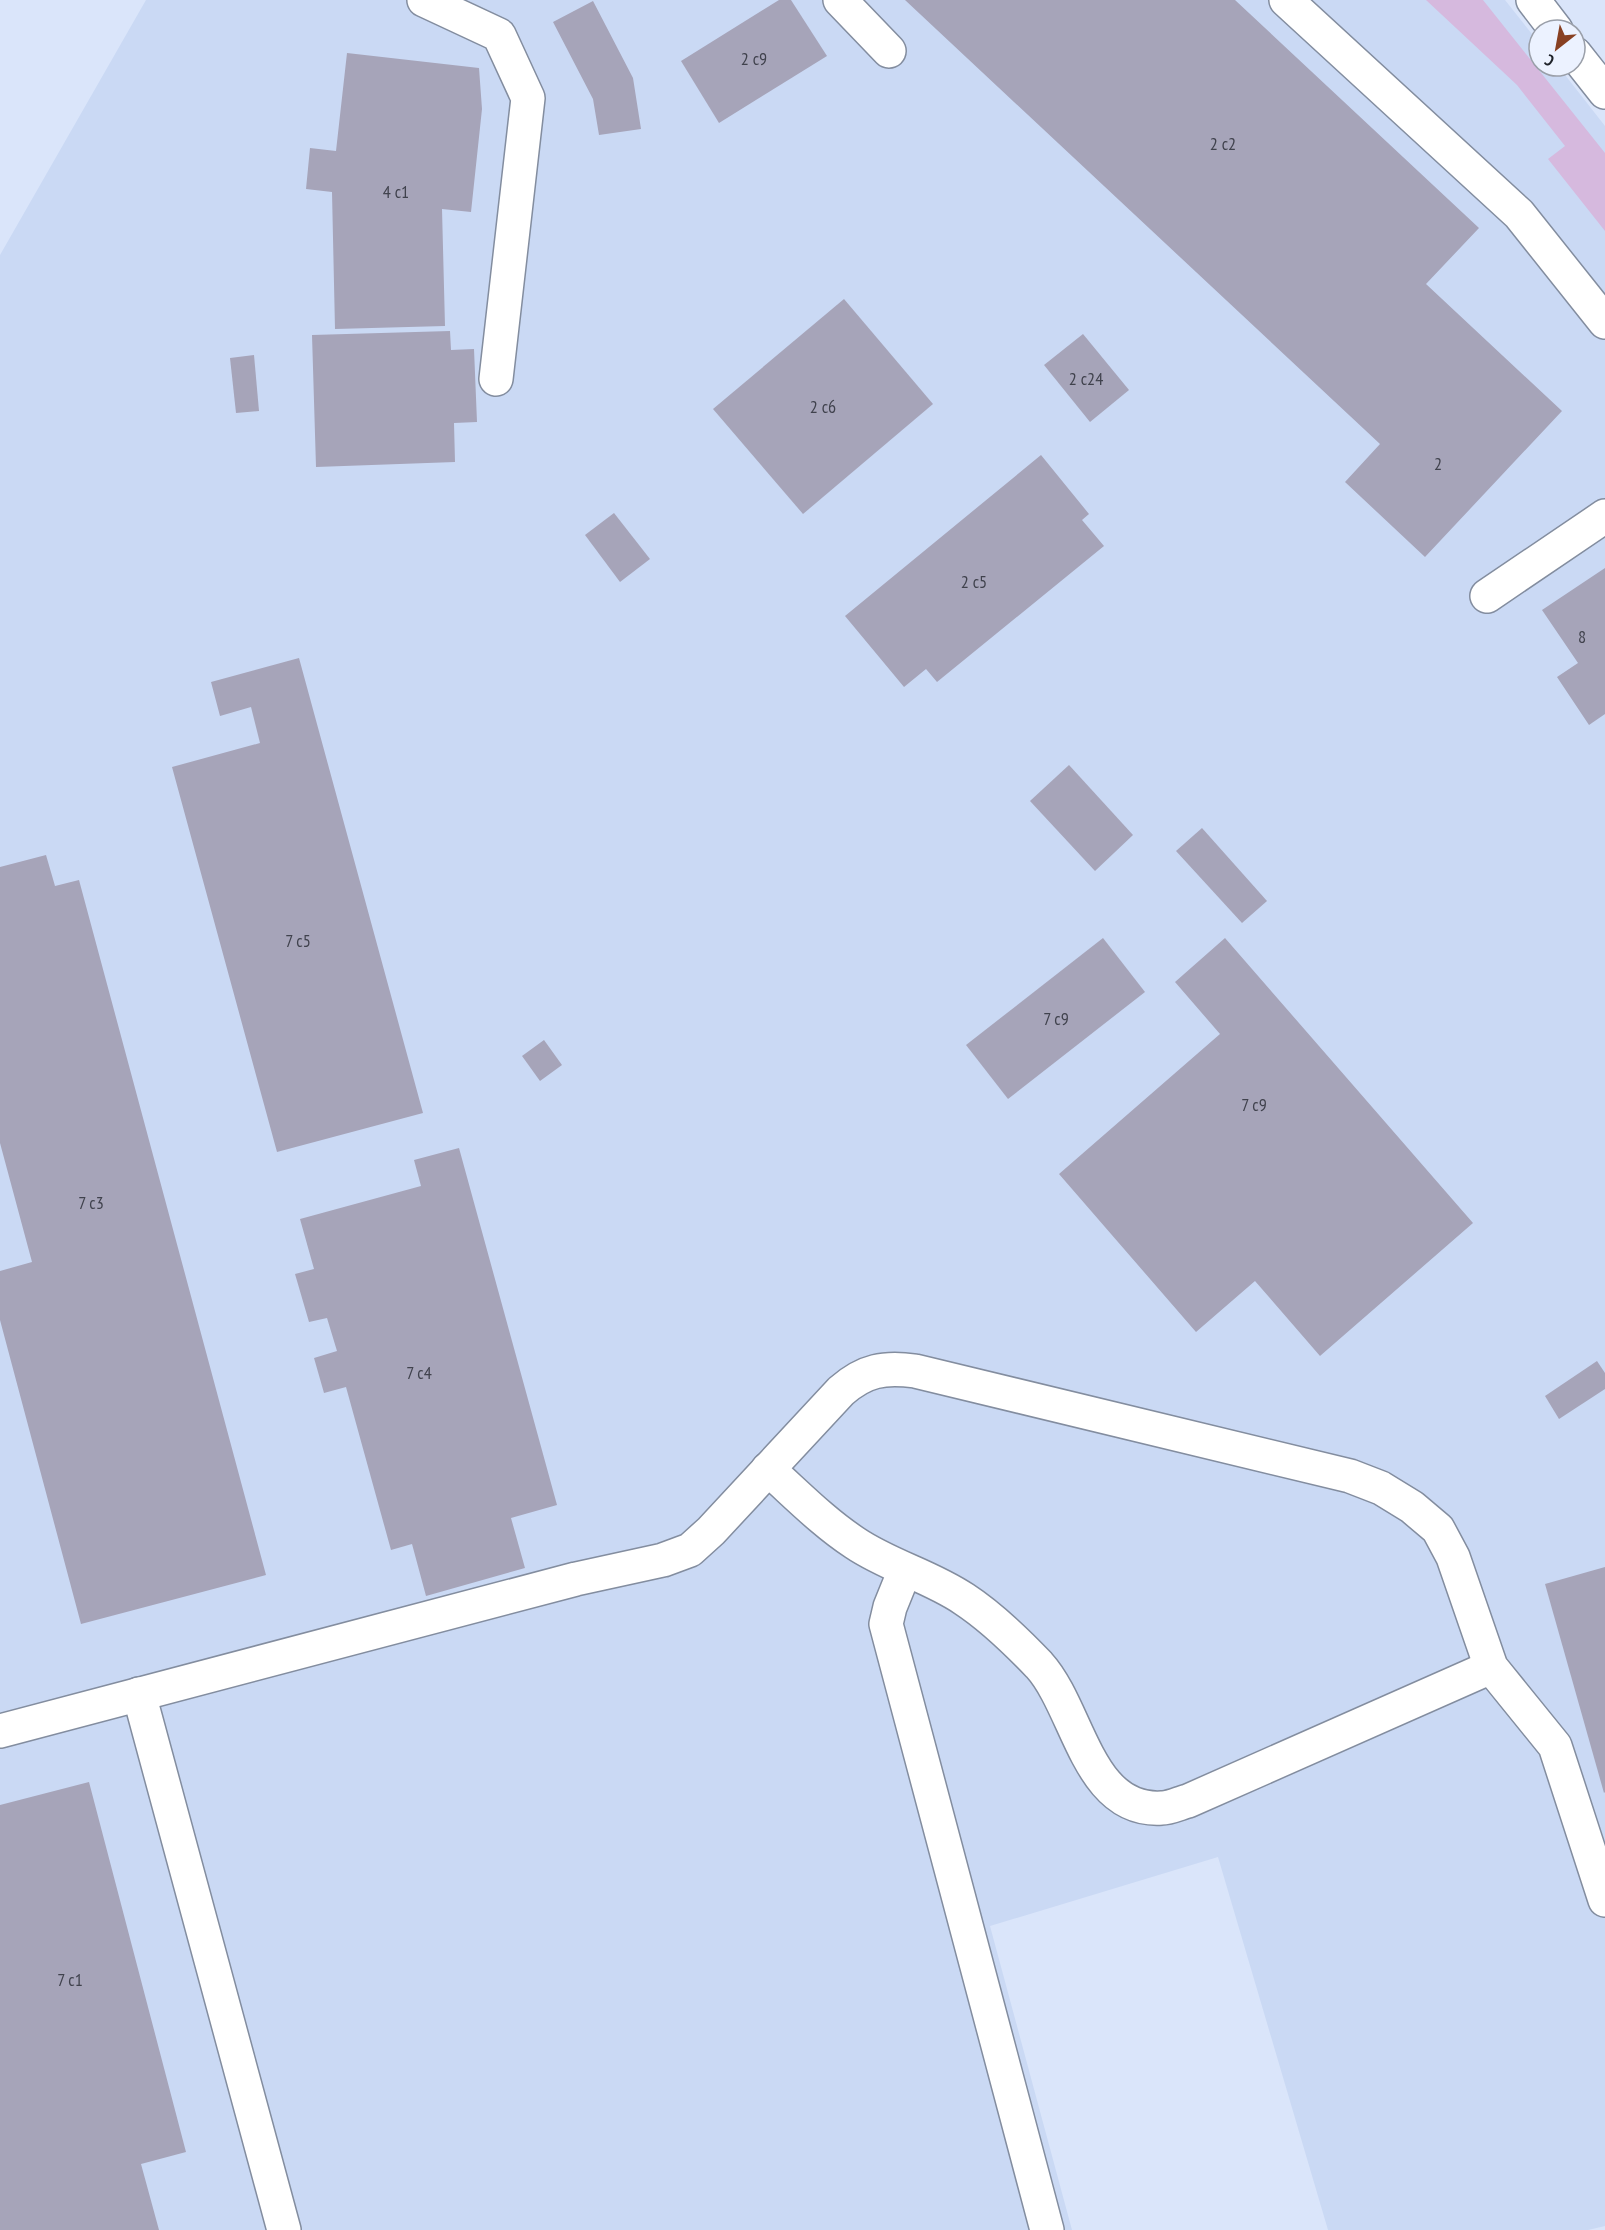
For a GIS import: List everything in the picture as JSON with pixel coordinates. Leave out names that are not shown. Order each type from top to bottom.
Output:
[{"type":"street","points":[[424,0],[499,35],[528,98],[496,380]]},
{"type":"street","points":[[840,0],[889,51]]},
{"type":"street","points":[[1286,0],[1519,214],[1605,322]]},
{"type":"street","points":[[1533,0],[1547,18]]},
{"type":"street","points":[[1587,69],[1605,92]]},
{"type":"street","points":[[1487,596],[1605,516]]},
{"type":"street","points":[[0,1731],[576,1579],[663,1560],[690,1550],[855,1378],[892,1368],[926,1374],[1350,1476],[1381,1488],[1413,1507],[1438,1529],[1453,1557],[1491,1667],[1555,1746],[1605,1900]]},
{"type":"street","points":[[768,1469],[833,1527],[880,1558],[965,1599],[1012,1639],[1041,1668],[1099,1776],[1117,1796],[1140,1807],[1164,1808],[1188,1801],[1491,1667]]},
{"type":"street","points":[[905,1569],[890,1606],[886,1624],[890,1643],[1047,2230]]},
{"type":"street","points":[[139,1694],[284,2230]]},
{"type":"shaded area","points":[[146,0],[1505,0],[1527,28],[1527,78],[1567,78],[1605,126],[1605,2226],[1588,2230],[1328,2230],[1218,1857],[990,1926],[1072,2230],[0,2230],[0,255]]},
{"type":"shaded area","points":[[1426,0],[1483,0],[1527,55],[1527,78],[1545,78],[1605,153],[1605,231],[1548,159],[1565,146],[1517,85]]},
{"type":"building","points":[[779,0],[791,0],[827,56],[719,123],[681,61]]},
{"type":"building","points":[[905,0],[1235,0],[1479,228],[1426,284],[1562,411],[1425,557],[1345,482],[1380,444]]},
{"type":"building","points":[[593,1],[633,78],[641,129],[599,135],[593,99],[553,22]]},
{"type":"building","points":[[347,53],[479,68],[482,109],[471,212],[442,209],[445,326],[335,329],[332,192],[306,189],[310,148],[336,151]]},
{"type":"building","points":[[844,299],[933,404],[803,514],[713,409]]},
{"type":"building","points":[[450,331],[451,350],[474,349],[477,422],[454,423],[455,462],[316,467],[312,335]]},
{"type":"building","points":[[1083,334],[1129,390],[1090,422],[1044,365]]},
{"type":"building","points":[[254,355],[259,411],[236,413],[230,358]]},
{"type":"building","points":[[1041,455],[1089,514],[1082,520],[1104,546],[937,682],[926,669],[904,687],[845,616]]},
{"type":"building","points":[[614,513],[650,559],[620,582],[585,535]]},
{"type":"building","points":[[1605,568],[1605,714],[1589,725],[1557,677],[1578,663],[1542,610]]},
{"type":"building","points":[[299,658],[423,1113],[277,1152],[172,767],[260,743],[251,707],[220,716],[211,682]]},
{"type":"building","points":[[1069,765],[1133,835],[1095,871],[1030,801]]},
{"type":"building","points":[[1202,828],[1267,901],[1242,923],[1176,851]]},
{"type":"building","points":[[46,855],[55,886],[79,880],[266,1575],[81,1624],[0,1320],[0,1271],[32,1262],[0,1143],[0,867]]},
{"type":"building","points":[[1103,938],[1145,992],[1008,1099],[966,1045]]},
{"type":"building","points":[[1225,938],[1473,1223],[1320,1356],[1255,1281],[1196,1332],[1059,1174],[1220,1034],[1175,982]]},
{"type":"building","points":[[544,1040],[562,1065],[540,1081],[522,1056]]},
{"type":"building","points":[[459,1148],[557,1505],[511,1518],[525,1568],[426,1596],[412,1544],[391,1550],[346,1387],[324,1393],[314,1358],[337,1351],[327,1318],[309,1322],[295,1274],[314,1269],[300,1219],[421,1186],[414,1160]]},
{"type":"building","points":[[1597,1361],[1605,1373],[1605,1389],[1559,1419],[1545,1396]]},
{"type":"building","points":[[1605,1567],[1605,1792],[1604,1793],[1545,1584]]},
{"type":"building","points":[[89,1782],[186,2152],[141,2164],[159,2230],[0,2230],[0,1805]]}]
